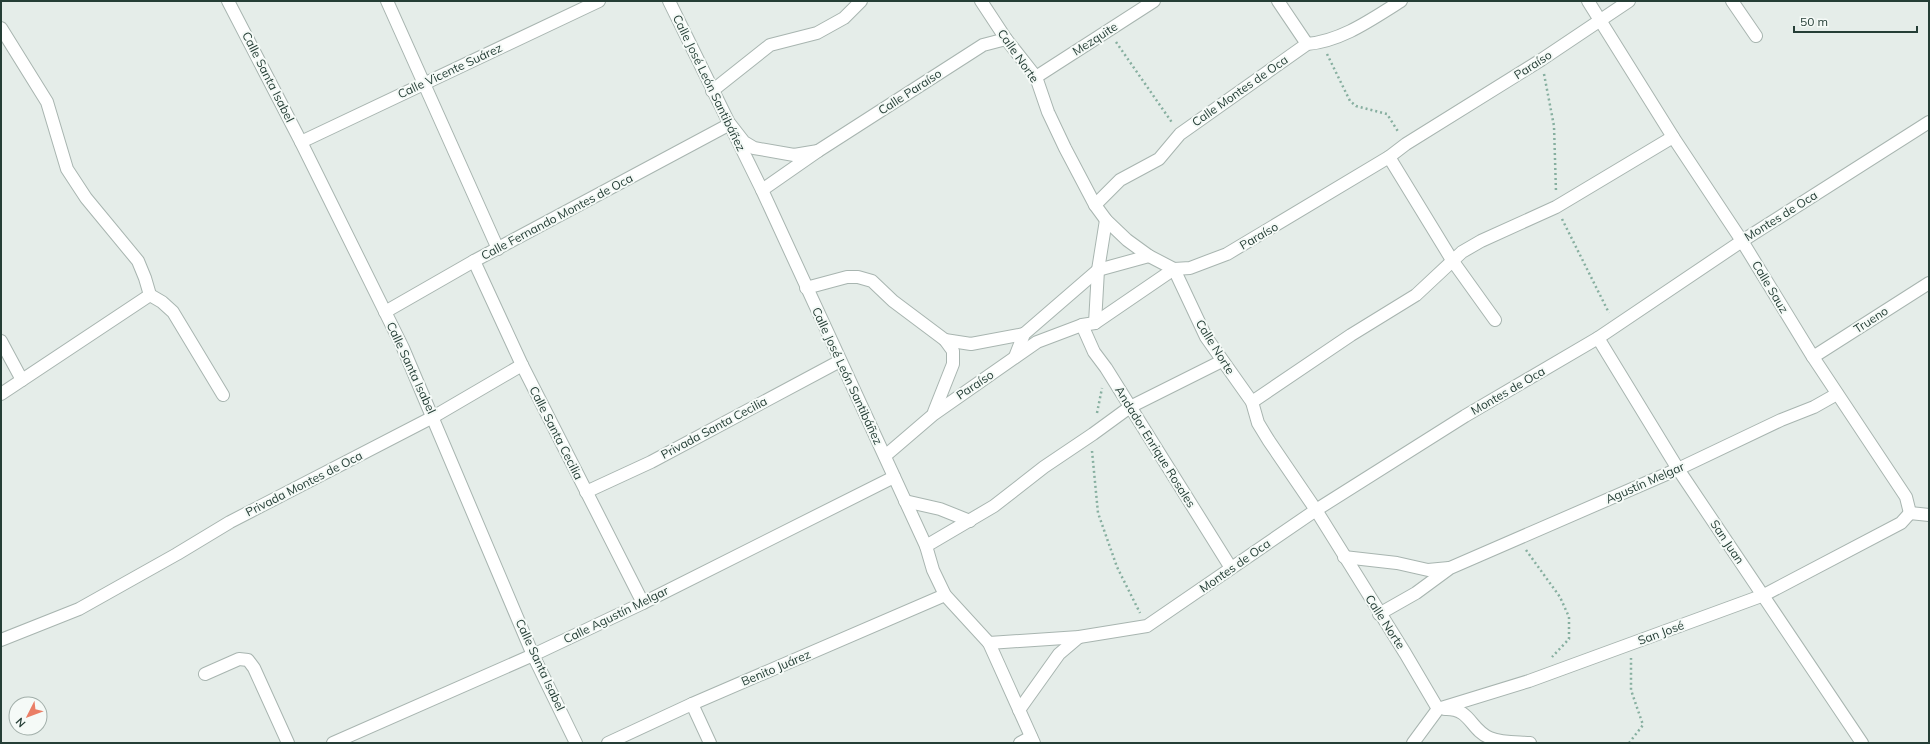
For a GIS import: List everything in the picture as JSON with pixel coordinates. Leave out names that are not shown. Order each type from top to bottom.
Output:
[{"type":"street","name":"Calle Santa Isabel","points":[[228,1],[301,142],[403,348],[533,655],[575,742]]},
{"type":"street","points":[[387,1],[498,249]]},
{"type":"street","name":"Calle Vicente Suárez","points":[[301,142],[599,1]]},
{"type":"street","name":"Calle José León Santibáñez","points":[[669,1],[762,190],[926,546],[933,570],[945,595],[988,643],[1019,710],[1029,741]]},
{"type":"street","points":[[712,91],[770,45],[817,33],[844,18],[861,1]]},
{"type":"street","name":"Calle Norte","points":[[981,1],[1006,39],[1036,77],[1055,126],[1095,205],[1106,220],[1126,240],[1150,256],[1174,269],[1206,337],[1252,402],[1258,423],[1316,510],[1438,709]]},
{"type":"street","name":"Mezquite","points":[[1036,77],[1154,1]]},
{"type":"street","points":[[1278,1],[1307,44],[1322,43],[1337,37],[1368,21],[1401,1]]},
{"type":"street","name":"Calle Sauz","points":[[1588,1],[1673,137],[1742,241],[1813,357],[1906,497],[1910,513]]},
{"type":"street","name":"Paraíso","points":[[885,456],[934,414],[1037,342],[1082,325],[1095,323],[1174,269],[1190,268],[1227,254],[1389,158],[1406,144],[1541,60],[1629,1]]},
{"type":"street","points":[[1732,1],[1756,36]]},
{"type":"street","points":[[1,28],[47,102],[67,169],[86,198],[138,261],[150,295],[162,302],[173,312],[224,395]]},
{"type":"street","name":"Calle Paraíso","points":[[762,190],[818,151],[983,45],[1006,39]]},
{"type":"street","name":"Calle Montes de Oca","points":[[1095,205],[1120,180],[1159,159],[1180,134],[1307,44]]},
{"type":"street","name":"Montes de Oca","points":[[988,643],[1079,637],[1147,626],[1316,510],[1465,416],[1598,338],[1742,241],[1929,122]]},
{"type":"street","name":"Calle Paraíso","points":[[730,124],[744,142],[754,148],[794,155],[818,151]]},
{"type":"street","name":"Calle Fernando Montes de Oca","points":[[385,312],[474,261],[730,124]]},
{"type":"street","points":[[1252,402],[1351,335],[1416,295],[1452,260],[1481,241],[1556,207],[1673,137]]},
{"type":"street","points":[[1389,158],[1452,260],[1495,320]]},
{"type":"street","points":[[1095,323],[1098,270],[1106,220]]},
{"type":"street","points":[[1015,358],[1024,334],[1098,270],[1150,256]]},
{"type":"street","name":"Calle Santa Cecilia","points":[[474,261],[522,365],[643,603]]},
{"type":"street","points":[[806,288],[847,278],[858,277],[872,281],[893,301],[945,340],[953,351],[953,364],[934,414]]},
{"type":"street","name":"Trueno","points":[[1813,357],[1929,283]]},
{"type":"street","points":[[1,394],[150,295]]},
{"type":"street","name":"Andador Enrique Rosales","points":[[1082,325],[1094,352],[1106,368],[1231,568]]},
{"type":"street","points":[[945,340],[971,344],[1024,334]]},
{"type":"street","name":"San Juan","points":[[1598,338],[1678,469],[1862,743]]},
{"type":"street","points":[[1,341],[22,380]]},
{"type":"street","name":"Privada Santa Cecilia","points":[[586,492],[651,462],[840,361]]},
{"type":"street","points":[[926,546],[994,506],[1044,467],[1130,407],[1222,361]]},
{"type":"street","points":[[433,417],[522,365]]},
{"type":"street","name":"Agustín Melgar","points":[[1379,614],[1416,593],[1450,568],[1678,469],[1781,420],[1814,407],[1837,394]]},
{"type":"street","name":"Privada Montes de Oca","points":[[1,640],[79,609],[177,554],[230,522],[433,417]]},
{"type":"street","name":"Calle Agustín Melgar","points":[[333,743],[533,655],[643,603],[894,477]]},
{"type":"street","points":[[905,501],[940,509],[970,521]]},
{"type":"street","points":[[1910,513],[1929,515]]},
{"type":"street","name":"San José","points":[[1438,709],[1529,681],[1764,595],[1901,523],[1910,513]]},
{"type":"street","name":"Agustín Melgar","points":[[1344,557],[1397,563],[1428,570],[1450,568]]},
{"type":"street","name":"Benito Juárez","points":[[608,743],[692,704],[945,595]]},
{"type":"street","points":[[1019,710],[1059,654],[1079,637]]},
{"type":"street","points":[[205,674],[239,659],[248,660],[254,668],[288,743]]},
{"type":"street","points":[[692,704],[710,743]]},
{"type":"street","points":[[1413,743],[1438,709],[1454,708],[1465,714],[1488,738],[1499,741],[1530,743]]},
{"type":"path","points":[[1108,31],[1180,134]]},
{"type":"path","points":[[1322,43],[1350,101],[1356,106],[1387,114],[1406,144]]},
{"type":"path","points":[[1106,368],[1093,434],[1091,459],[1098,513],[1117,567],[1147,626]]},
{"type":"path","points":[[1517,539],[1560,597],[1569,617],[1569,639],[1549,660]]},
{"type":"path","points":[[1629,743],[1643,725],[1631,690],[1631,644]]}]
